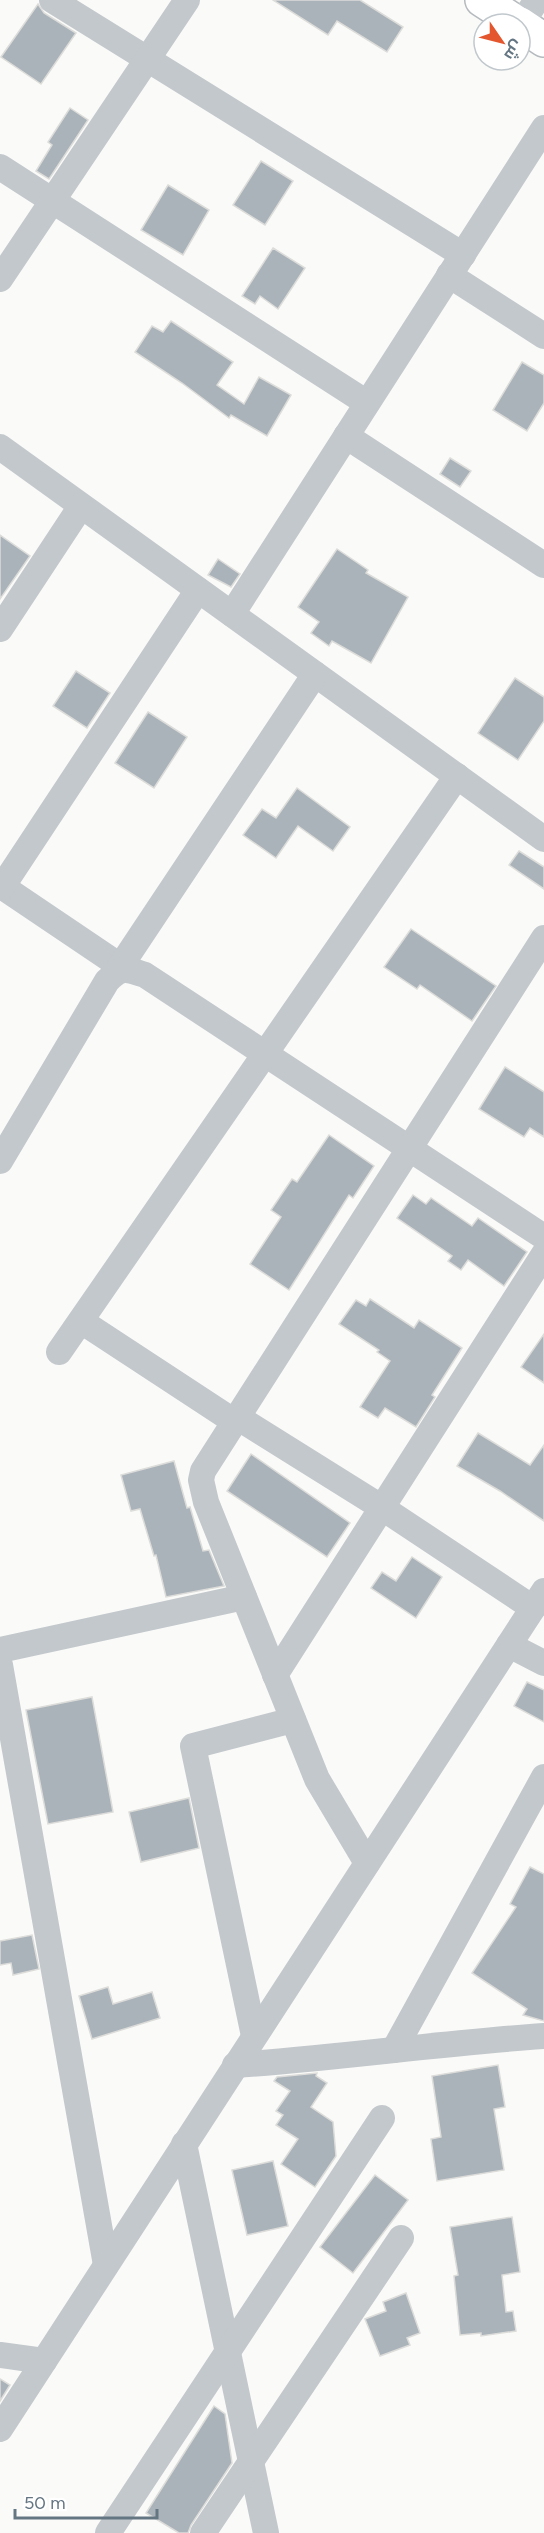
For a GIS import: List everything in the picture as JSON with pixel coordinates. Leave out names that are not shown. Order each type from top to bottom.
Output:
[{"type":"main road","points":[[482,0],[501,12]]},
{"type":"street","points":[[52,0],[148,59],[456,265],[544,336]]},
{"type":"street","points":[[0,279],[187,0]]},
{"type":"street","points":[[232,614],[544,128]]},
{"type":"street","points":[[0,167],[367,403]]},
{"type":"street","points":[[346,436],[544,565]]},
{"type":"street","points":[[0,447],[544,838]]},
{"type":"street","points":[[0,629],[81,506]]},
{"type":"street","points":[[198,590],[1,886],[122,969],[145,975],[544,1237]]},
{"type":"street","points":[[0,1161],[107,981],[122,969],[315,674]]},
{"type":"street","points":[[59,1352],[457,776]]},
{"type":"street","points":[[367,1863],[317,1779],[206,1502],[201,1480],[203,1471],[544,938]]},
{"type":"street","points":[[275,1675],[544,1254]]},
{"type":"street","points":[[0,2429],[538,1600],[236,1419],[81,1321]]},
{"type":"street","points":[[0,1650],[244,1597]]},
{"type":"street","points":[[509,1645],[544,1663]]},
{"type":"street","points":[[0,1665],[106,2265]]},
{"type":"street","points":[[254,2037],[193,1746],[293,1720]]},
{"type":"street","points":[[394,2050],[544,1777]]},
{"type":"street","points":[[235,2065],[544,2036]]},
{"type":"street","points":[[108,2533],[227,2349],[382,2118]]},
{"type":"street","points":[[184,2144],[266,2533]]},
{"type":"street","points":[[203,2533],[401,2238]]},
{"type":"street","points":[[0,2355],[44,2361]]},
{"type":"building","points":[[273,0],[360,0],[403,27],[387,52],[337,21],[328,35]]},
{"type":"building","points":[[38,4],[44,13],[76,33],[41,84],[1,57]]},
{"type":"building","points":[[70,108],[88,120],[49,179],[36,171],[52,145],[48,142]]},
{"type":"building","points":[[261,161],[293,181],[265,225],[233,205]]},
{"type":"building","points":[[168,185],[209,210],[183,255],[141,230]]},
{"type":"building","points":[[273,248],[305,268],[278,309],[260,296],[255,304],[242,296]]},
{"type":"building","points":[[171,321],[233,362],[217,385],[244,404],[259,377],[291,395],[267,436],[231,415],[229,418],[135,352],[152,326],[163,332]]},
{"type":"building","points":[[522,362],[544,375],[544,403],[527,431],[493,410]]},
{"type":"building","points":[[450,458],[471,471],[460,487],[440,474]]},
{"type":"building","points":[[0,535],[30,556],[0,599]]},
{"type":"building","points":[[337,549],[368,570],[366,573],[408,597],[371,663],[332,641],[329,646],[311,633],[319,622],[298,607]]},
{"type":"building","points":[[218,559],[240,574],[231,587],[208,575]]},
{"type":"building","points":[[76,671],[110,693],[87,728],[53,706]]},
{"type":"building","points":[[515,678],[544,697],[544,721],[518,760],[478,733]]},
{"type":"building","points":[[148,712],[187,737],[154,788],[115,763]]},
{"type":"building","points":[[297,788],[350,827],[333,851],[298,826],[276,858],[243,835],[262,809],[276,818]]},
{"type":"building","points":[[519,851],[544,867],[544,889],[509,865]]},
{"type":"building","points":[[411,929],[496,986],[472,1021],[420,985],[417,989],[384,967]]},
{"type":"building","points":[[505,1067],[544,1092],[544,1137],[530,1128],[524,1137],[479,1109]]},
{"type":"building","points":[[329,1135],[374,1166],[353,1198],[349,1195],[289,1290],[250,1264],[281,1217],[271,1210],[292,1179],[297,1182]]},
{"type":"building","points":[[413,1195],[426,1204],[431,1198],[472,1226],[478,1218],[527,1252],[504,1286],[468,1260],[461,1270],[448,1261],[452,1256],[397,1218]]},
{"type":"building","points":[[370,1299],[414,1328],[419,1320],[462,1348],[432,1395],[435,1397],[416,1427],[385,1408],[378,1418],[360,1407],[390,1361],[377,1352],[379,1350],[339,1324],[356,1300],[366,1306]]},
{"type":"building","points":[[544,1334],[544,1383],[521,1367]]},
{"type":"building","points":[[478,1433],[530,1465],[544,1445],[544,1521],[500,1491],[457,1466]]},
{"type":"building","points":[[251,1454],[350,1523],[327,1557],[227,1491]]},
{"type":"building","points":[[174,1461],[187,1508],[190,1507],[203,1551],[209,1550],[224,1586],[166,1597],[156,1555],[154,1556],[140,1509],[131,1511],[121,1475]]},
{"type":"building","points":[[412,1557],[442,1577],[416,1618],[371,1588],[382,1572],[396,1581]]},
{"type":"building","points":[[527,1682],[544,1690],[544,1722],[514,1706]]},
{"type":"building","points":[[92,1697],[113,1812],[48,1824],[26,1710]]},
{"type":"building","points":[[189,1798],[199,1848],[141,1862],[129,1812]]},
{"type":"building","points":[[530,1867],[544,1874],[544,2021],[523,2015],[527,2009],[472,1973],[516,1907],[510,1904]]},
{"type":"building","points":[[32,1935],[39,1969],[13,1975],[11,1963],[0,1965],[0,1941]]},
{"type":"building","points":[[108,1987],[113,2004],[152,1992],[160,2018],[92,2039],[79,1996]]},
{"type":"building","points":[[498,2065],[505,2107],[494,2109],[504,2170],[437,2181],[431,2139],[441,2137],[432,2076]]},
{"type":"building","points":[[317,2073],[316,2076],[327,2083],[311,2107],[333,2122],[336,2156],[315,2187],[281,2164],[298,2139],[276,2125],[283,2115],[276,2111],[290,2091],[274,2081],[277,2077]]},
{"type":"building","points":[[273,2161],[288,2226],[247,2235],[232,2170]]},
{"type":"building","points":[[375,2175],[408,2200],[353,2273],[320,2247]]},
{"type":"building","points":[[512,2217],[520,2272],[502,2275],[506,2312],[513,2311],[516,2331],[481,2336],[481,2333],[460,2335],[454,2276],[458,2275],[450,2227]]},
{"type":"building","points":[[406,2293],[420,2333],[407,2338],[410,2345],[380,2356],[365,2319],[386,2311],[383,2302]]},
{"type":"building","points":[[0,2379],[10,2385],[0,2401]]},
{"type":"building","points":[[214,2406],[225,2414],[232,2463],[188,2533],[179,2533],[146,2513]]}]
